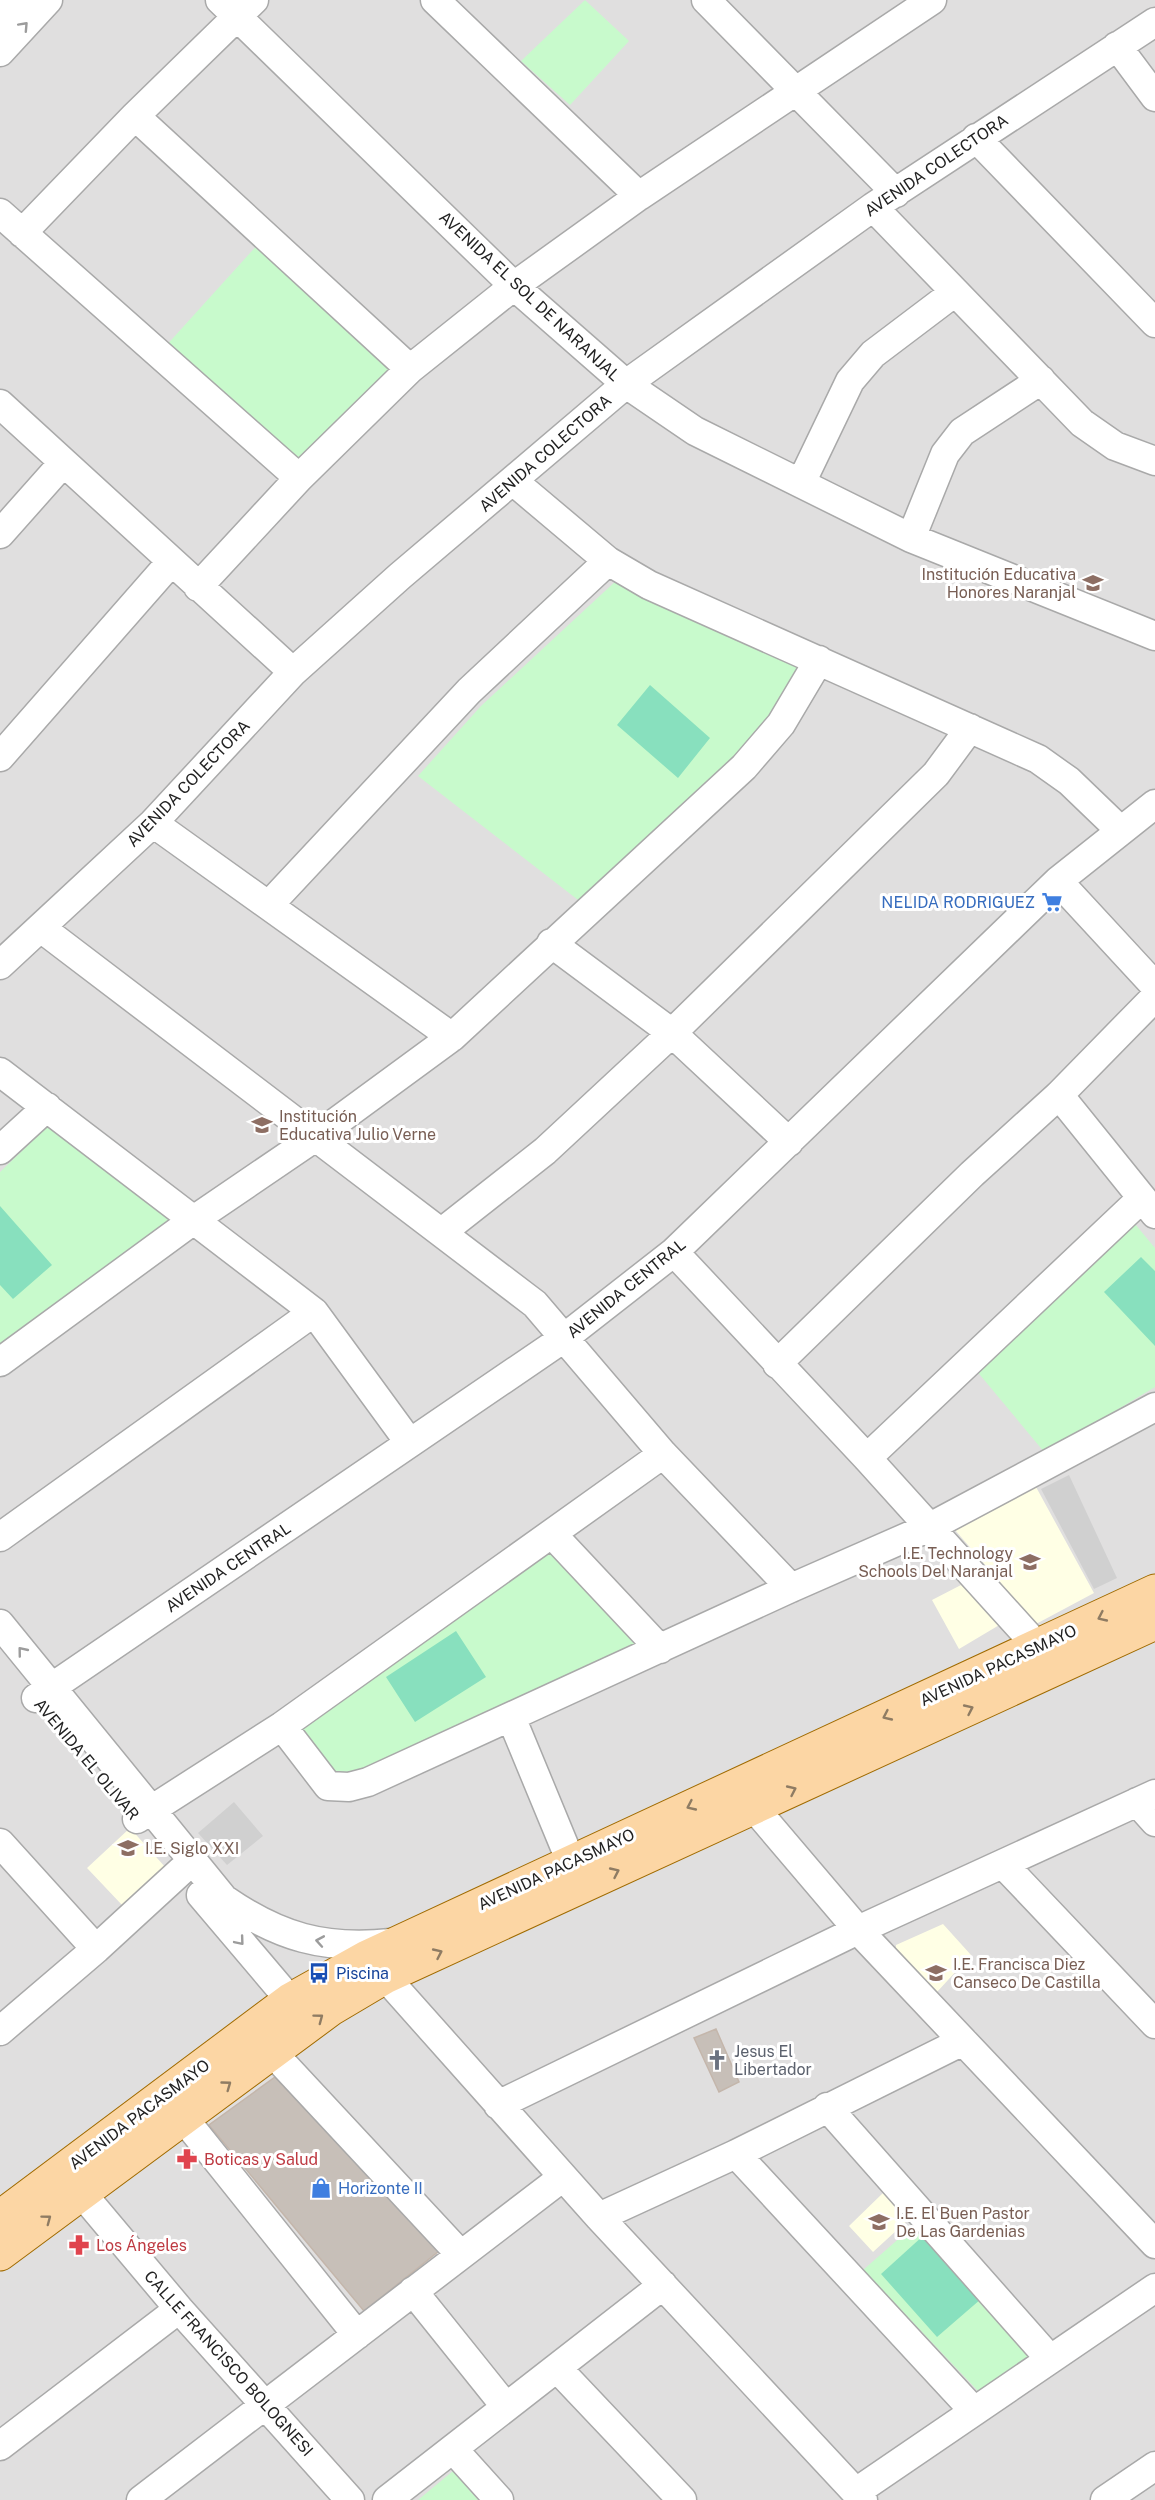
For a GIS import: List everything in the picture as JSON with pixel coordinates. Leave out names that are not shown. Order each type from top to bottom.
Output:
[{"type":"main road","name":"AVENIDA PACASMAYO","points":[[376,1967],[399,1942],[571,1862],[744,1797],[1038,1647],[1150,1609]]},
{"type":"main road","name":"AVENIDA PACASMAYO","points":[[0,2217],[72,2182],[262,2042],[290,2000],[376,1967],[1150,1609]]},
{"type":"main road","points":[[262,2042],[331,2009],[376,1967]]},
{"type":"main road","points":[[0,2254],[72,2182]]},
{"type":"street","points":[[0,17],[16,0]]},
{"type":"street","points":[[0,52],[48,0]]},
{"type":"street","points":[[706,0],[795,91],[955,292],[1090,428],[1115,446],[1155,461]]},
{"type":"street","points":[[198,587],[299,478],[410,369],[514,286],[639,196],[932,0]]},
{"type":"street","points":[[437,1],[639,196]]},
{"type":"street","points":[[22,233],[237,6]]},
{"type":"street","name":"AVENIDA EL SOL DE NARANJAL","points":[[237,6],[514,286],[626,384],[695,431],[911,538],[1155,636]]},
{"type":"street","name":"AVENIDA COLECTORA","points":[[0,965],[153,823],[293,672],[400,576],[626,384],[884,200],[1155,22]]},
{"type":"street","points":[[1117,46],[1155,97]]},
{"type":"street","points":[[135,116],[410,369]]},
{"type":"street","points":[[976,138],[1155,323]]},
{"type":"street","points":[[0,213],[299,478]]},
{"type":"street","points":[[801,483],[850,381],[873,354],[955,292]]},
{"type":"street","points":[[911,538],[945,454],[962,432],[1041,380]]},
{"type":"street","points":[[0,404],[293,672]]},
{"type":"street","points":[[0,534],[63,463]]},
{"type":"street","points":[[513,481],[608,561],[649,585],[1038,759],[1069,781],[1120,831]]},
{"type":"street","points":[[269,905],[469,691],[608,561]]},
{"type":"street","points":[[0,757],[171,562]]},
{"type":"street","points":[[0,1362],[195,1219],[317,1137],[452,1036],[744,767],[781,724],[819,660]]},
{"type":"street","points":[[442,1232],[545,1150],[672,1034],[936,774],[970,728]]},
{"type":"street","name":"AVENIDA CENTRAL","points":[[44,1693],[564,1338],[674,1252],[1058,881],[1155,804]]},
{"type":"street","points":[[153,823],[452,1036]]},
{"type":"street","points":[[1058,881],[1155,986]]},
{"type":"street","points":[[41,928],[535,1304],[663,1455],[791,1588]]},
{"type":"street","points":[[551,943],[672,1034],[789,1142]]},
{"type":"street","points":[[777,1364],[972,1174],[1059,1095],[1155,997]]},
{"type":"street","points":[[0,1071],[314,1312],[409,1442]]},
{"type":"street","points":[[867,1458],[1149,1206],[1059,1095]]},
{"type":"street","points":[[0,1150],[47,1107]]},
{"type":"street","points":[[674,1252],[867,1458],[1038,1647]]},
{"type":"street","points":[[0,1537],[314,1312]]},
{"type":"street","points":[[282,1726],[328,1786],[349,1787],[368,1782],[791,1588],[930,1527],[1155,1407]]},
{"type":"street","points":[[399,1942],[360,1946],[319,1942],[286,1934],[253,1919],[224,1899],[145,1815],[282,1726],[663,1455]]},
{"type":"street","points":[[552,1533],[660,1649]]},
{"type":"street","points":[[0,1624],[44,1693]]},
{"type":"street","name":"AVENIDA EL OLIVAR","points":[[0,1654],[44,1693],[145,1815],[181,1871],[290,2000]]},
{"type":"street","points":[[511,1717],[571,1862]]},
{"type":"street","points":[[744,1797],[858,1930],[1155,2244]]},
{"type":"street","points":[[498,2105],[858,1930],[1003,1864],[1149,1806]]},
{"type":"street","points":[[0,1843],[96,1949]]},
{"type":"street","points":[[1003,1864],[1155,2024]]},
{"type":"street","points":[[0,2031],[96,1949],[181,1871]]},
{"type":"street","points":[[376,1967],[599,2217],[859,2496],[975,2411],[1155,2288]]},
{"type":"street","points":[[599,2217],[736,2154],[963,2041]]},
{"type":"street","points":[[262,2042],[461,2255]]},
{"type":"street","points":[[174,2107],[357,2335]]},
{"type":"street","points":[[827,2107],[1050,2359]]},
{"type":"street","points":[[736,2154],[975,2411]]},
{"type":"street","points":[[141,2500],[563,2177]]},
{"type":"street","name":"CALLE FRANCISCO BOLOGNESI","points":[[72,2182],[179,2309],[350,2500]]},
{"type":"street","points":[[387,2500],[663,2285]]},
{"type":"street","points":[[413,2291],[506,2407]]},
{"type":"street","points":[[0,2446],[179,2309]]},
{"type":"street","points":[[557,2368],[682,2500]]},
{"type":"street","points":[[453,2449],[499,2500]]},
{"type":"street","points":[[1110,2499],[1155,2466]]},
{"type":"shaded area","points":[[0,0],[1155,0],[1155,2500],[0,2500]]},
{"type":"shaded area","points":[[1069,1475],[1117,1578],[1094,1589],[1041,1489]]},
{"type":"shaded area","name":"I.E. Technology Schools Del Naranjal","points":[[1036,1487],[1094,1593],[1036,1624],[955,1530]]},
{"type":"shaded area","points":[[961,1585],[1001,1624],[959,1649],[932,1600]]},
{"type":"shaded area","points":[[234,1802],[263,1836],[227,1865],[198,1833]]},
{"type":"shaded area","name":"I.E. Siglo XXI","points":[[130,1828],[166,1868],[122,1905],[87,1868]]},
{"type":"shaded area","name":"I.E. Francisca Diez Canseco De Castilla","points":[[943,1924],[971,1955],[937,1992],[896,1952],[896,1945]]},
{"type":"shaded area","name":"I.E. El Buen Pastor De Las Gardenias","points":[[884,2192],[909,2219],[873,2252],[849,2226]]},
{"type":"green space","points":[[585,0],[629,41],[570,105],[521,61]]},
{"type":"green space","points":[[260,242],[396,370],[301,467],[164,348]]},
{"type":"green space","points":[[618,579],[804,666],[775,717],[736,763],[582,903],[418,776],[481,706]]},
{"type":"green space","points":[[650,685],[710,738],[678,778],[617,725]]},
{"type":"green space","points":[[52,1122],[180,1218],[0,1344],[0,1172]]},
{"type":"green space","points":[[0,1206],[52,1265],[13,1299],[0,1285]]},
{"type":"green space","points":[[1135,1224],[1155,1248],[1155,1387],[1045,1453],[975,1369]]},
{"type":"green space","points":[[1141,1257],[1155,1271],[1155,1346],[1104,1292]]},
{"type":"green space","points":[[552,1549],[641,1645],[349,1778],[332,1770],[298,1727]]},
{"type":"green space","points":[[456,1631],[486,1677],[415,1722],[386,1677]]},
{"type":"green space","points":[[919,2221],[1040,2351],[979,2392],[863,2270]]},
{"type":"green space","points":[[924,2235],[981,2299],[937,2337],[881,2274]]},
{"type":"green space","points":[[453,2471],[478,2500],[418,2500]]},
{"type":"building","name":"Jesus El Libertador","points":[[716,2029],[739,2082],[719,2092],[694,2038]]},
{"type":"building","name":"Horizonte II","points":[[275,2077],[439,2251],[364,2311],[209,2125]]},
{"type":"place","name":"Institución Educativa Honores Naranjal","points":[[1093,583]]},
{"type":"place","name":"NELIDA RODRIGUEZ","points":[[1052,902]]},
{"type":"place","name":"Institución Educativa Julio Verne","points":[[262,1125]]},
{"type":"place","name":"I.E. Technology Schools Del Naranjal","points":[[1030,1562]]},
{"type":"place","name":"I.E. Siglo XXI","points":[[128,1848]]},
{"type":"place","name":"Piscina","points":[[319,1973]]},
{"type":"place","name":"I.E. Francisca Diez Canseco De Castilla","points":[[936,1973]]},
{"type":"place","name":"Jesus El Libertador","points":[[717,2060]]},
{"type":"place","name":"Boticas y Salud","points":[[187,2159]]},
{"type":"place","name":"Horizonte II","points":[[321,2188]]},
{"type":"place","name":"I.E. El Buen Pastor De Las Gardenias","points":[[879,2222]]},
{"type":"place","name":"Los Ángeles","points":[[79,2245]]}]
